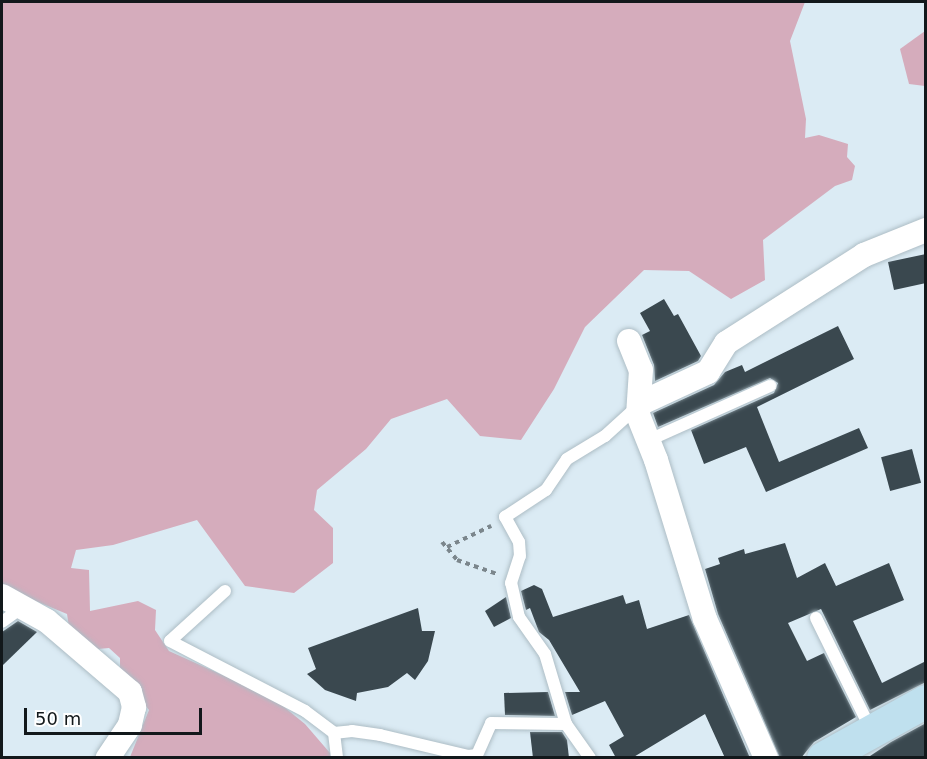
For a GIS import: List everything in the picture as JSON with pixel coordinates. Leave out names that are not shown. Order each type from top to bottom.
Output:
[{"type":"main road","points":[[823,758],[926,700]]},
{"type":"street","points":[[639,404],[708,372],[726,344],[864,255],[926,230]]},
{"type":"street","points":[[629,341],[641,370],[638,415],[705,619],[766,758]]},
{"type":"street","points":[[12,602],[47,621],[129,692],[134,707],[130,725],[108,758]]},
{"type":"lane","points":[[648,440],[770,386]]},
{"type":"lane","points":[[590,758],[566,724],[552,683],[553,671],[519,617],[512,579],[519,556],[519,542],[505,517],[546,490],[567,459],[605,436],[639,404]]},
{"type":"lane","points":[[225,591],[170,641],[305,711],[334,733],[371,734],[468,756],[477,755],[491,723],[566,724]]},
{"type":"lane","points":[[2,622],[12,602]]},
{"type":"lane","points":[[816,618],[871,731]]},
{"type":"lane","points":[[334,733],[337,758]]},
{"type":"path","points":[[447,548],[505,517]]},
{"type":"path","points":[[442,543],[457,560],[512,579]]},
{"type":"shaded area","points":[[2,2],[805,2],[790,41],[806,119],[805,138],[819,135],[848,144],[847,157],[855,166],[852,180],[835,186],[763,240],[765,280],[731,299],[689,271],[644,270],[585,327],[554,389],[521,440],[480,436],[447,399],[391,419],[366,449],[317,490],[314,510],[333,528],[333,563],[294,593],[245,586],[197,520],[113,545],[76,550],[71,568],[89,570],[90,611],[138,601],[156,610],[155,630],[169,651],[273,698],[305,724],[330,753],[330,757],[130,757],[149,710],[120,673],[120,658],[109,648],[87,650],[70,633],[67,614],[2,587]]},
{"type":"shaded area","points":[[925,31],[925,86],[909,84],[900,49]]},
{"type":"building","points":[[926,254],[926,283],[894,290],[888,262]]},
{"type":"building","points":[[664,299],[674,316],[678,314],[701,356],[698,361],[655,381],[654,365],[642,335],[650,331],[640,313]]},
{"type":"building","points":[[838,326],[854,359],[757,407],[779,462],[859,428],[868,448],[766,492],[746,447],[704,464],[691,430],[774,393],[778,383],[770,378],[658,427],[653,413],[714,385],[725,372],[742,365],[745,372]]},
{"type":"building","points":[[912,449],[921,483],[890,491],[881,457]]},
{"type":"building","points":[[785,543],[797,578],[825,563],[836,586],[889,563],[904,600],[853,621],[882,683],[926,661],[926,682],[870,710],[821,609],[788,623],[807,661],[824,653],[856,717],[814,742],[801,758],[780,758],[718,614],[705,569],[720,564],[718,558],[744,549],[745,554]]},
{"type":"building","points":[[534,585],[542,589],[553,617],[623,595],[626,604],[639,600],[647,629],[689,615],[750,758],[725,758],[705,714],[632,758],[616,758],[609,745],[624,736],[605,701],[572,715],[565,692],[580,692],[549,640],[539,632],[530,608],[526,610],[521,591]]},
{"type":"building","points":[[506,597],[511,618],[494,627],[485,611]]},
{"type":"building","points":[[418,608],[422,631],[435,631],[428,661],[415,680],[407,673],[388,687],[357,693],[356,701],[325,690],[307,674],[316,669],[308,648]]},
{"type":"building","points":[[18,621],[37,632],[2,666],[2,632]]},
{"type":"building","points":[[548,692],[555,716],[505,715],[504,693]]},
{"type":"building","points":[[926,723],[926,758],[867,758],[891,742]]},
{"type":"building","points":[[530,732],[562,732],[567,740],[569,758],[533,758]]}]
